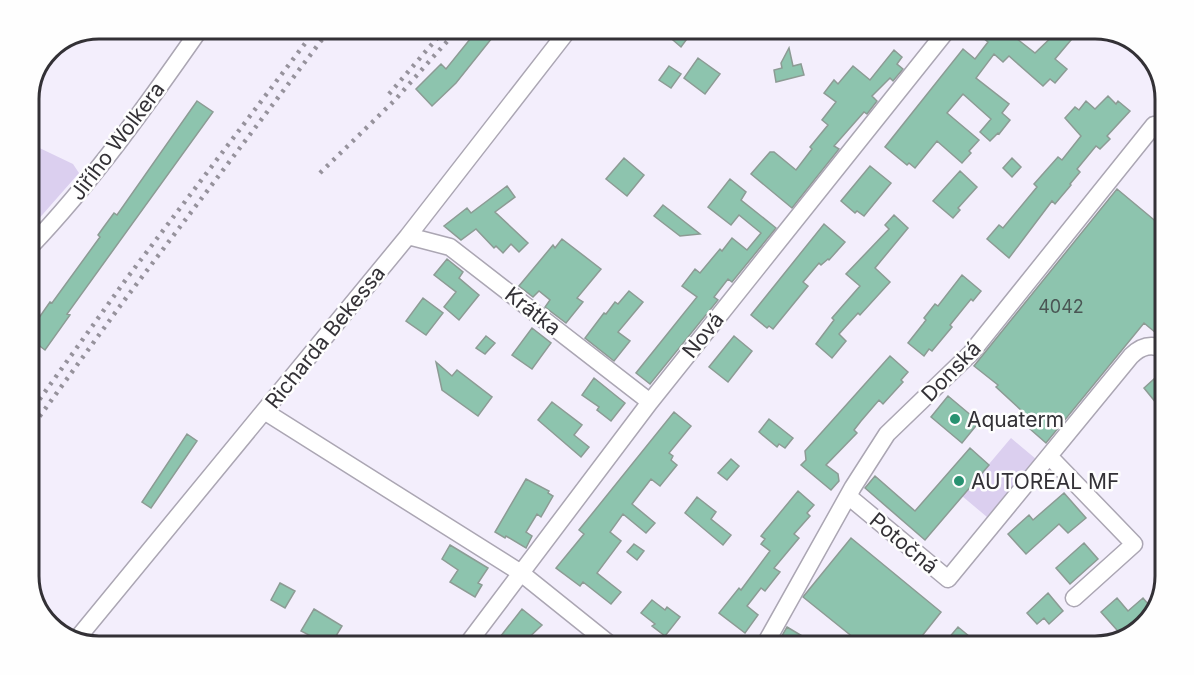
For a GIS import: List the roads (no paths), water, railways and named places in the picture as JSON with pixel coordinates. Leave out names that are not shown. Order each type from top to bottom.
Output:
[{"type":"street","name":"Jiřího Wolkera","points":[[39,237],[99,168],[192,39]]},
{"type":"street","name":"Richarda Bekessa","points":[[81,633],[408,236],[560,39]]},
{"type":"street","name":"Nová","points":[[474,636],[650,402],[939,39]]},
{"type":"street","name":"Donská","points":[[770,636],[848,496],[887,434],[971,353],[1155,126]]},
{"type":"street","name":"Krátka","points":[[408,236],[450,247],[650,402]]},
{"type":"street","name":"Potočná","points":[[848,496],[948,579],[1137,350],[1155,346]]},
{"type":"street","points":[[264,411],[521,573],[600,636]]},
{"type":"street","points":[[1049,456],[1134,544],[1074,598]]},
{"type":"railway","points":[[39,400],[127,278],[308,39]]},
{"type":"railway","points":[[39,417],[123,302],[322,39]]},
{"type":"railway","points":[[389,94],[436,39]]},
{"type":"railway","points":[[320,173],[395,100],[449,39]]},
{"type":"place","name":"Aquaterm","points":[[955,419]]},
{"type":"place","name":"AUTOREAL MF","points":[[959,481]]}]
